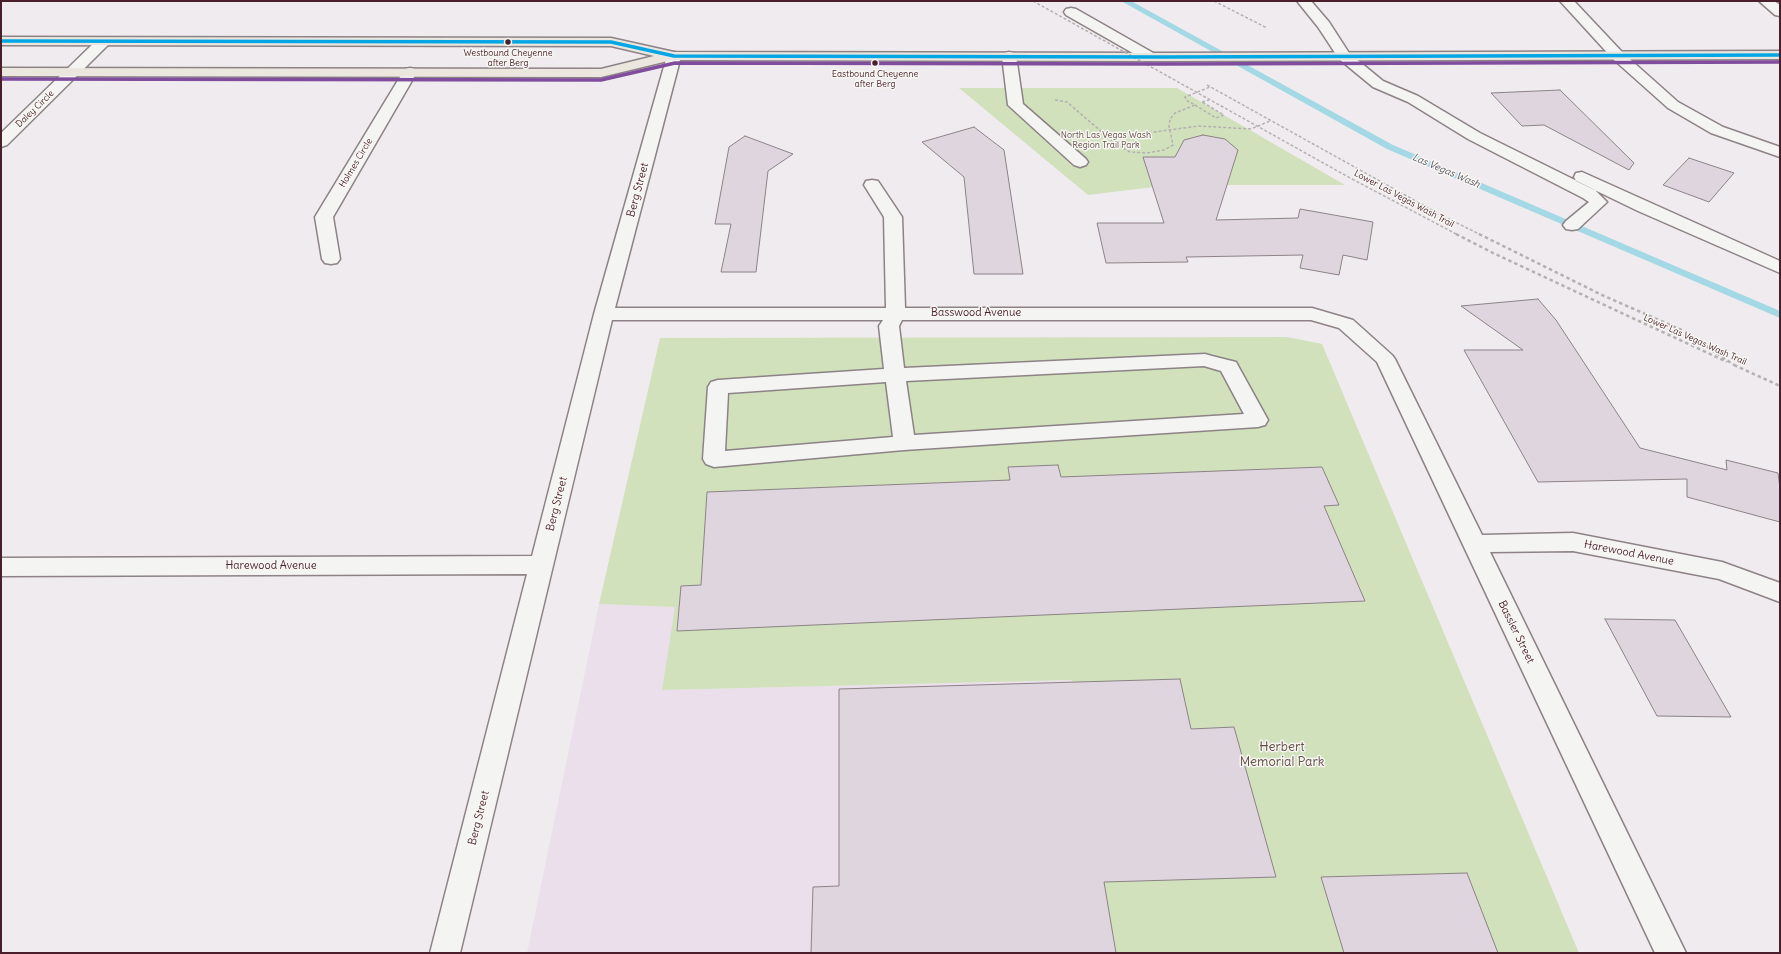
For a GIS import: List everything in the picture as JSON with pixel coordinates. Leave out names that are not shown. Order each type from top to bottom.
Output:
[{"type":"main road","points":[[1,42],[612,42],[674,56],[1165,57],[1780,55]]},
{"type":"main road","points":[[1,72],[601,73],[674,56]]},
{"type":"street","points":[[1304,1],[1324,26],[1344,56],[1378,84],[1413,99],[1474,136],[1589,194],[1599,202],[1572,225]]},
{"type":"street","points":[[1567,1],[1618,56],[1673,105],[1717,130],[1780,152]]},
{"type":"street","points":[[1766,1],[1780,12]]},
{"type":"street","points":[[1071,12],[1150,57]]},
{"type":"street","name":"Daley Circle","points":[[1,142],[103,42]]},
{"type":"street","name":"Berg Street","points":[[445,953],[604,314],[674,56]]},
{"type":"street","points":[[1009,56],[1016,104],[1080,162]]},
{"type":"street","name":"Holmes Circle","points":[[331,259],[324,217],[410,72]]},
{"type":"street","points":[[1454,124],[1487,130],[1644,207],[1780,268]]},
{"type":"street","points":[[872,185],[894,217],[896,313],[889,326],[904,443]]},
{"type":"street","name":"Basswood Avenue","points":[[604,314],[1312,314],[1346,324]]},
{"type":"street","name":"Bassler Street","points":[[1346,324],[1385,359],[1671,953]]},
{"type":"street","points":[[1205,360],[1229,367],[1258,420],[904,443],[714,459],[718,387],[895,375],[1205,360]]},
{"type":"street","name":"Harewood Avenue","points":[[1474,544],[1572,542],[1722,571],[1780,593]]},
{"type":"street","name":"Harewood Avenue","points":[[1,567],[542,565]]},
{"type":"path","name":"Lower Las Vegas Wash Trail","points":[[1033,1],[1352,179],[1493,253],[1780,386]]},
{"type":"path","points":[[1214,1],[1267,28]]},
{"type":"path","points":[[1206,84],[1441,215],[1514,253],[1602,295],[1684,331],[1734,365]]},
{"type":"path","points":[[1209,100],[1202,102],[1224,115],[1216,118],[1186,100],[1185,97],[1210,86]]},
{"type":"path","points":[[1049,99],[1067,102],[1109,138],[1130,152],[1147,153],[1164,150],[1173,145],[1170,130],[1170,119],[1175,113],[1195,106]]},
{"type":"path","points":[[1109,138],[1200,126],[1251,129],[1271,121]]},
{"type":"shaded area","points":[[599,604],[676,607],[662,690],[1072,680],[1114,953],[527,953]]},
{"type":"green space","name":"North Las Vegas Wash Region Trail Park","points":[[959,88],[1177,88],[1345,185],[1170,185],[1088,195]]},
{"type":"green space","name":"Herbert Memorial Park","points":[[1287,337],[1322,344],[1579,953],[1114,953],[1072,680],[662,690],[675,607],[599,604],[660,338]]},
{"type":"building","points":[[1560,90],[1634,163],[1629,170],[1544,125],[1522,126],[1491,93]]},
{"type":"building","points":[[974,127],[1004,150],[1023,274],[974,274],[964,177],[922,142]]},
{"type":"building","points":[[1203,135],[1225,139],[1238,150],[1216,220],[1298,218],[1300,209],[1373,222],[1367,260],[1343,255],[1339,275],[1300,268],[1303,255],[1186,257],[1188,262],[1106,263],[1097,223],[1164,223],[1143,157],[1175,157],[1184,140]]},
{"type":"building","points":[[745,136],[793,154],[768,171],[756,272],[721,272],[731,224],[715,224],[729,147]]},
{"type":"building","points":[[1689,158],[1734,173],[1709,202],[1663,185]]},
{"type":"building","points":[[1538,299],[1556,320],[1640,448],[1727,470],[1726,460],[1778,473],[1780,488],[1780,522],[1687,497],[1687,479],[1538,482],[1464,350],[1523,350],[1461,306]]},
{"type":"building","points":[[1058,465],[1061,477],[1322,467],[1339,505],[1324,506],[1365,601],[677,631],[681,586],[701,585],[707,492],[1010,480],[1008,467]]},
{"type":"building","points":[[1605,619],[1675,620],[1731,717],[1657,716]]},
{"type":"building","points":[[1180,679],[1191,729],[1234,727],[1276,877],[1104,882],[1116,953],[811,953],[813,887],[839,886],[839,689]]},
{"type":"building","points":[[1467,873],[1498,953],[1344,953],[1321,877]]},
{"type":"waterway","name":"Las Vegas Wash","points":[[1125,1],[1390,147],[1780,315]]},
{"type":"transit line","points":[[1,41],[611,42],[674,56],[1165,57],[1780,55]]},
{"type":"transit line","points":[[1,79],[601,80],[675,63],[1165,64],[1780,62]]},
{"type":"place","name":"Westbound Cheyenne after Berg","points":[[508,42]]},
{"type":"place","name":"Eastbound Cheyenne after Berg","points":[[875,63]]}]
